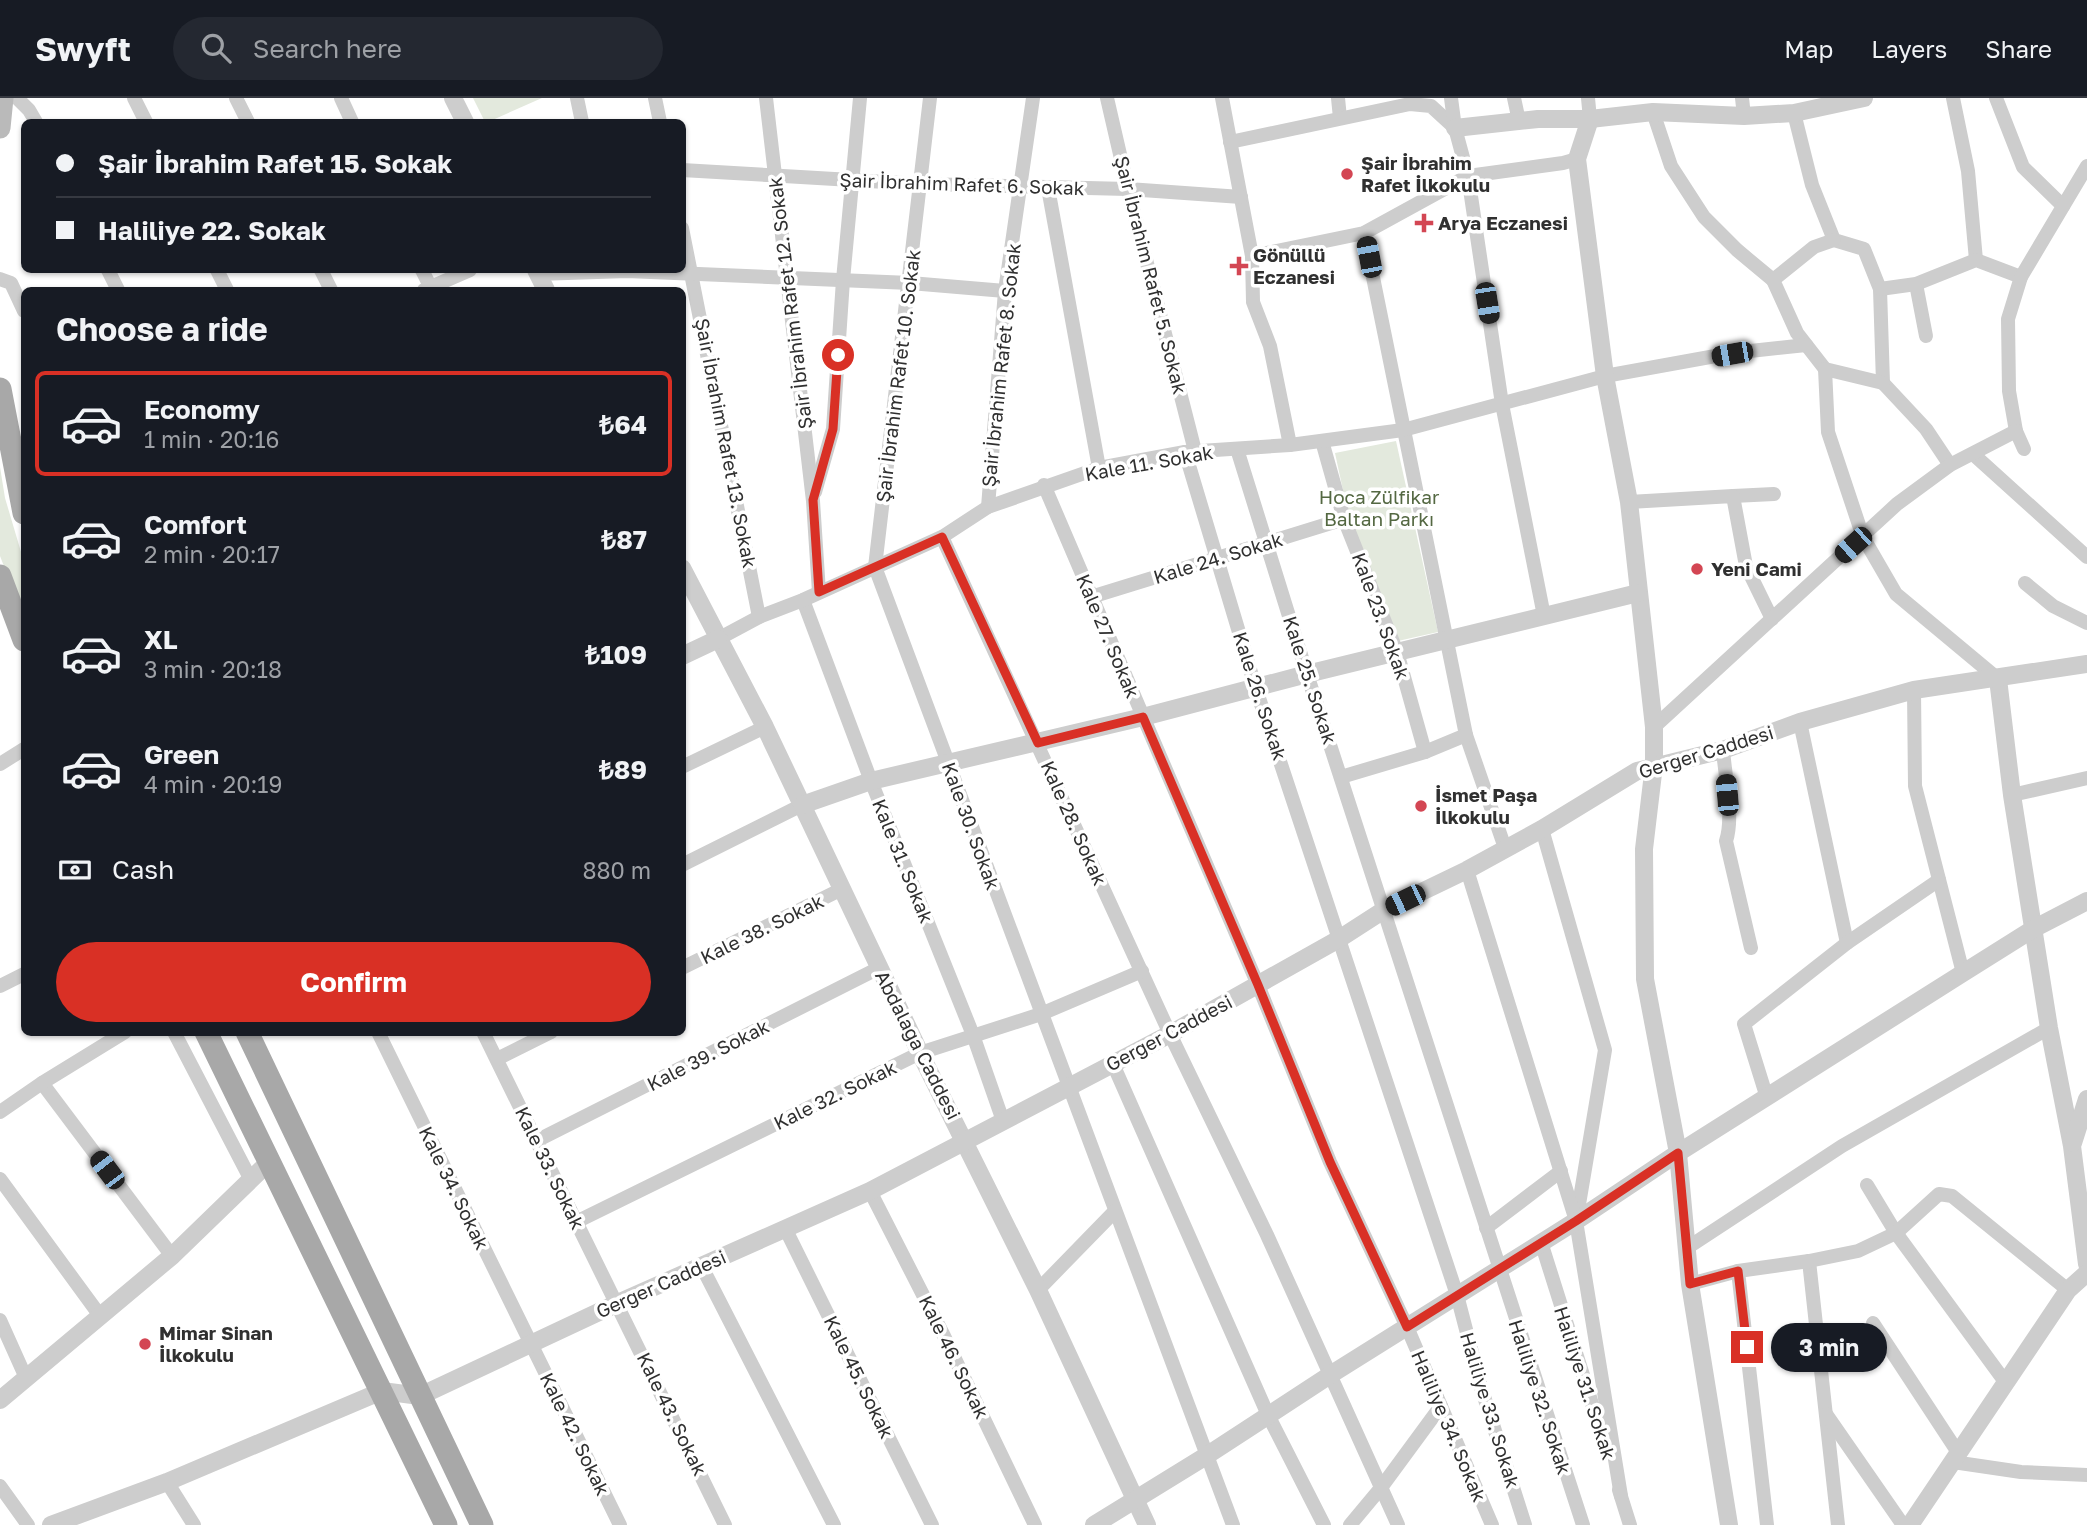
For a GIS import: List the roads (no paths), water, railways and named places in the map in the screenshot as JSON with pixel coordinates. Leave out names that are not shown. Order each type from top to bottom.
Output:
[{"type":"main road","points":[[0,128],[3,98]]},
{"type":"main road","points":[[0,389],[21,478]]},
{"type":"main road","points":[[0,576],[21,632]]},
{"type":"main road","points":[[208,1036],[446,1525]]},
{"type":"main road","points":[[249,1036],[482,1525]]},
{"type":"street","points":[[17,98],[34,119]]},
{"type":"street","points":[[134,98],[144,119]]},
{"type":"street","points":[[236,98],[246,119]]},
{"type":"street","points":[[341,98],[351,119]]},
{"type":"street","points":[[453,98],[464,119]]},
{"type":"street","points":[[577,98],[581,119]]},
{"type":"street","points":[[655,98],[659,119]]},
{"type":"street","name":"Şair İbrahim Rafet 12. Sokak","points":[[766,98],[813,500],[819,592]]},
{"type":"street","points":[[813,500],[833,429],[843,280],[860,98]]},
{"type":"street","name":"Şair İbrahim Rafet 8. Sokak","points":[[988,507],[1005,291],[1033,98]]},
{"type":"street","name":"Şair İbrahim Rafet 5. Sokak","points":[[1107,98],[1190,452]]},
{"type":"street","points":[[1222,98],[1252,256],[1253,302],[1270,346],[1290,445]]},
{"type":"street","points":[[1338,98],[1340,118]]},
{"type":"street","points":[[1451,98],[1455,128],[1468,176],[1502,404],[1544,616]]},
{"type":"street","points":[[1514,98],[1519,121]]},
{"type":"street","points":[[1588,98],[1590,119],[1577,159],[1605,376],[1629,502],[1654,727],[1654,765],[1644,849],[1645,979],[1678,1153],[1690,1284],[1729,1525]]},
{"type":"street","points":[[1742,98],[1744,116]]},
{"type":"street","points":[[1230,142],[1410,104],[1431,106],[1455,128],[1653,112],[1744,116],[1794,113],[1864,98]]},
{"type":"street","points":[[1953,98],[1968,171],[1976,260]]},
{"type":"street","points":[[1996,98],[2024,167],[2063,206]]},
{"type":"street","name":"Şair İbrahim Rafet 10. Sokak","points":[[875,567],[932,101]]},
{"type":"street","points":[[1653,112],[1671,166],[1704,217],[1737,250],[1773,280],[1797,333],[1825,369],[1828,432],[1863,537],[1896,594],[1998,679],[2012,795],[2049,1028],[2082,1188],[2087,1264]]},
{"type":"street","points":[[1794,113],[1812,185],[1834,240]]},
{"type":"street","points":[[1252,256],[1364,233],[1468,176],[1577,159]]},
{"type":"street","points":[[2024,449],[2016,431],[2009,391],[2008,319],[2021,277],[2087,166]]},
{"type":"street","name":"Şair İbrahim Rafet 6. Sokak","points":[[686,170],[853,181],[1128,189],[1241,197]]},
{"type":"street","points":[[1048,188],[1099,468]]},
{"type":"street","points":[[1364,233],[1465,735],[1505,848]]},
{"type":"street","points":[[1773,280],[1814,247],[1834,240],[1864,249],[1880,289],[1883,383]]},
{"type":"street","name":"Şair İbrahim Rafet 13. Sokak","points":[[686,245],[759,617]]},
{"type":"street","points":[[1880,289],[1916,284],[1976,260],[2021,277]]},
{"type":"street","points":[[435,287],[464,273]]},
{"type":"street","points":[[667,273],[910,283],[1005,291]]},
{"type":"street","points":[[0,279],[10,283],[21,305]]},
{"type":"street","points":[[1916,284],[1926,336]]},
{"type":"street","name":"Kale 11. Sokak","points":[[718,639],[759,617],[942,537],[988,507],[1044,485],[1099,468],[1190,452],[1290,445],[1404,430],[1605,376],[1732,354],[1806,345]]},
{"type":"street","points":[[1825,369],[1883,383],[1926,429],[1950,465]]},
{"type":"street","points":[[1654,727],[1897,505],[1950,465],[2016,431]]},
{"type":"street","name":"Kale 23. Sokak","points":[[1322,441],[1344,519],[1397,652],[1425,752]]},
{"type":"street","name":"Kale 25. Sokak","points":[[1237,449],[1486,1228]]},
{"type":"street","name":"Kale 26. Sokak","points":[[1190,452],[1217,558],[1256,689],[1457,1295]]},
{"type":"street","points":[[1973,454],[2087,557]]},
{"type":"street","name":"Kale 27. Sokak","points":[[1044,485],[1258,985],[1330,1162],[1407,1327]]},
{"type":"street","points":[[1629,502],[1774,494]]},
{"type":"street","points":[[1733,496],[1746,566],[1772,619]]},
{"type":"street","name":"Kale 24. Sokak","points":[[1091,597],[1344,519]]},
{"type":"street","name":"Kale 28. Sokak","points":[[942,537],[1398,1525]]},
{"type":"street","name":"Kale 30. Sokak","points":[[875,567],[1234,1525]]},
{"type":"street","name":"Abdalağa Caddesi","points":[[686,576],[803,805],[920,1053],[1038,1290],[1147,1525]]},
{"type":"street","points":[[2025,583],[2053,606],[2087,623]]},
{"type":"street","points":[[686,863],[803,805],[871,781],[1038,743],[1638,593]]},
{"type":"street","name":"Kale 31. Sokak","points":[[803,600],[871,781],[973,1035],[1003,1121]]},
{"type":"street","points":[[686,654],[718,639]]},
{"type":"street","name":"Gerger Caddesi","points":[[420,1396],[701,1265],[870,1191],[1170,1034],[1339,939],[1384,910],[1467,870],[1542,829],[1637,771],[1723,750],[1800,722],[1914,690],[2087,664]]},
{"type":"street","points":[[1914,690],[1915,786],[1964,973]]},
{"type":"street","points":[[1800,722],[1847,943]]},
{"type":"street","points":[[686,765],[765,727]]},
{"type":"street","points":[[1341,777],[1425,752],[1465,735]]},
{"type":"street","points":[[1723,750],[1728,817],[1726,841],[1751,948]]},
{"type":"street","points":[[0,764],[21,751]]},
{"type":"street","points":[[2012,795],[2087,778]]},
{"type":"street","points":[[1542,829],[1605,1051],[1576,1221]]},
{"type":"street","points":[[1467,870],[1576,1221],[1621,1496]]},
{"type":"street","points":[[1767,1098],[1744,1024],[1847,943],[1939,880]]},
{"type":"street","name":"Kale 38. Sokak","points":[[686,966],[842,890]]},
{"type":"street","points":[[1094,1525],[2033,929],[2087,901]]},
{"type":"street","name":"Kale 39. Sokak","points":[[536,1141],[879,968]]},
{"type":"street","name":"Kale 32. Sokak","points":[[576,1222],[920,1053],[1041,1014],[1142,971]]},
{"type":"street","points":[[0,986],[21,976]]},
{"type":"street","points":[[1687,1248],[1842,1146],[2049,1028]]},
{"type":"street","points":[[0,1112],[118,1036]]},
{"type":"street","points":[[176,1036],[251,1180]]},
{"type":"street","name":"Kale 34. Sokak","points":[[380,1036],[530,1343]]},
{"type":"street","name":"Kale 33. Sokak","points":[[485,1036],[618,1303]]},
{"type":"street","points":[[498,1059],[543,1036]]},
{"type":"street","points":[[1113,1064],[1268,1415],[1324,1525]]},
{"type":"street","points":[[42,1083],[172,1256]]},
{"type":"street","points":[[2072,1146],[2087,1099]]},
{"type":"street","points":[[0,1400],[172,1256],[269,1162]]},
{"type":"street","points":[[1486,1228],[1561,1171]]},
{"type":"street","points":[[0,1179],[102,1317]]},
{"type":"street","points":[[1867,1185],[1896,1233],[2006,1383]]},
{"type":"street","name":"Kale 46. Sokak","points":[[870,1191],[944,1336],[1035,1525]]},
{"type":"street","points":[[1690,1284],[1738,1271],[1858,1251],[1896,1233],[1939,1195],[1952,1196],[2068,1290]]},
{"type":"street","points":[[1038,1290],[1115,1211]]},
{"type":"street","name":"Kale 45. Sokak","points":[[785,1228],[932,1525]]},
{"type":"street","name":"Haliliye 32. Sokak","points":[[1486,1228],[1583,1525]]},
{"type":"street","name":"Haliliye 31. Sokak","points":[[1541,1242],[1630,1525]]},
{"type":"street","points":[[1809,1261],[1838,1525]]},
{"type":"street","points":[[701,1265],[834,1525]]},
{"type":"street","points":[[1738,1271],[1767,1525]]},
{"type":"street","points":[[1910,1525],[2068,1290],[2087,1273]]},
{"type":"street","name":"Haliliye 33. Sokak","points":[[1457,1295],[1481,1387],[1525,1525]]},
{"type":"street","name":"Kale 43. Sokak","points":[[618,1303],[725,1525]]},
{"type":"street","points":[[0,1320],[26,1378]]},
{"type":"street","points":[[1873,1323],[1956,1458],[2021,1472],[2087,1475]]},
{"type":"street","name":"Haliliye 34. Sokak","points":[[1407,1327],[1492,1525]]},
{"type":"street","name":"Kale 42. Sokak","points":[[530,1343],[620,1525]]},
{"type":"street","points":[[51,1525],[167,1482],[382,1391],[420,1396]]},
{"type":"street","points":[[1350,1525],[1441,1406]]},
{"type":"street","points":[[1825,1412],[1903,1525]]},
{"type":"street","points":[[167,1482],[194,1525]]},
{"type":"street","points":[[0,1486],[28,1525]]},
{"type":"place","name":"Şair İbrahim Rafet İlkokulu","points":[[1347,174]]},
{"type":"place","name":"Arya Eczanesi","points":[[1424,223]]},
{"type":"place","name":"Gönüllü Eczanesi","points":[[1239,266]]},
{"type":"place","name":"Yeni Cami","points":[[1697,569]]},
{"type":"place","name":"İsmet Paşa İlkokulu","points":[[1421,806]]},
{"type":"place","name":"Mimar Sinan İlkokulu","points":[[145,1344]]},
{"type":"park label","name":"Hoca Zülfikar Baltan Parkı","points":[[1379,508]]}]
